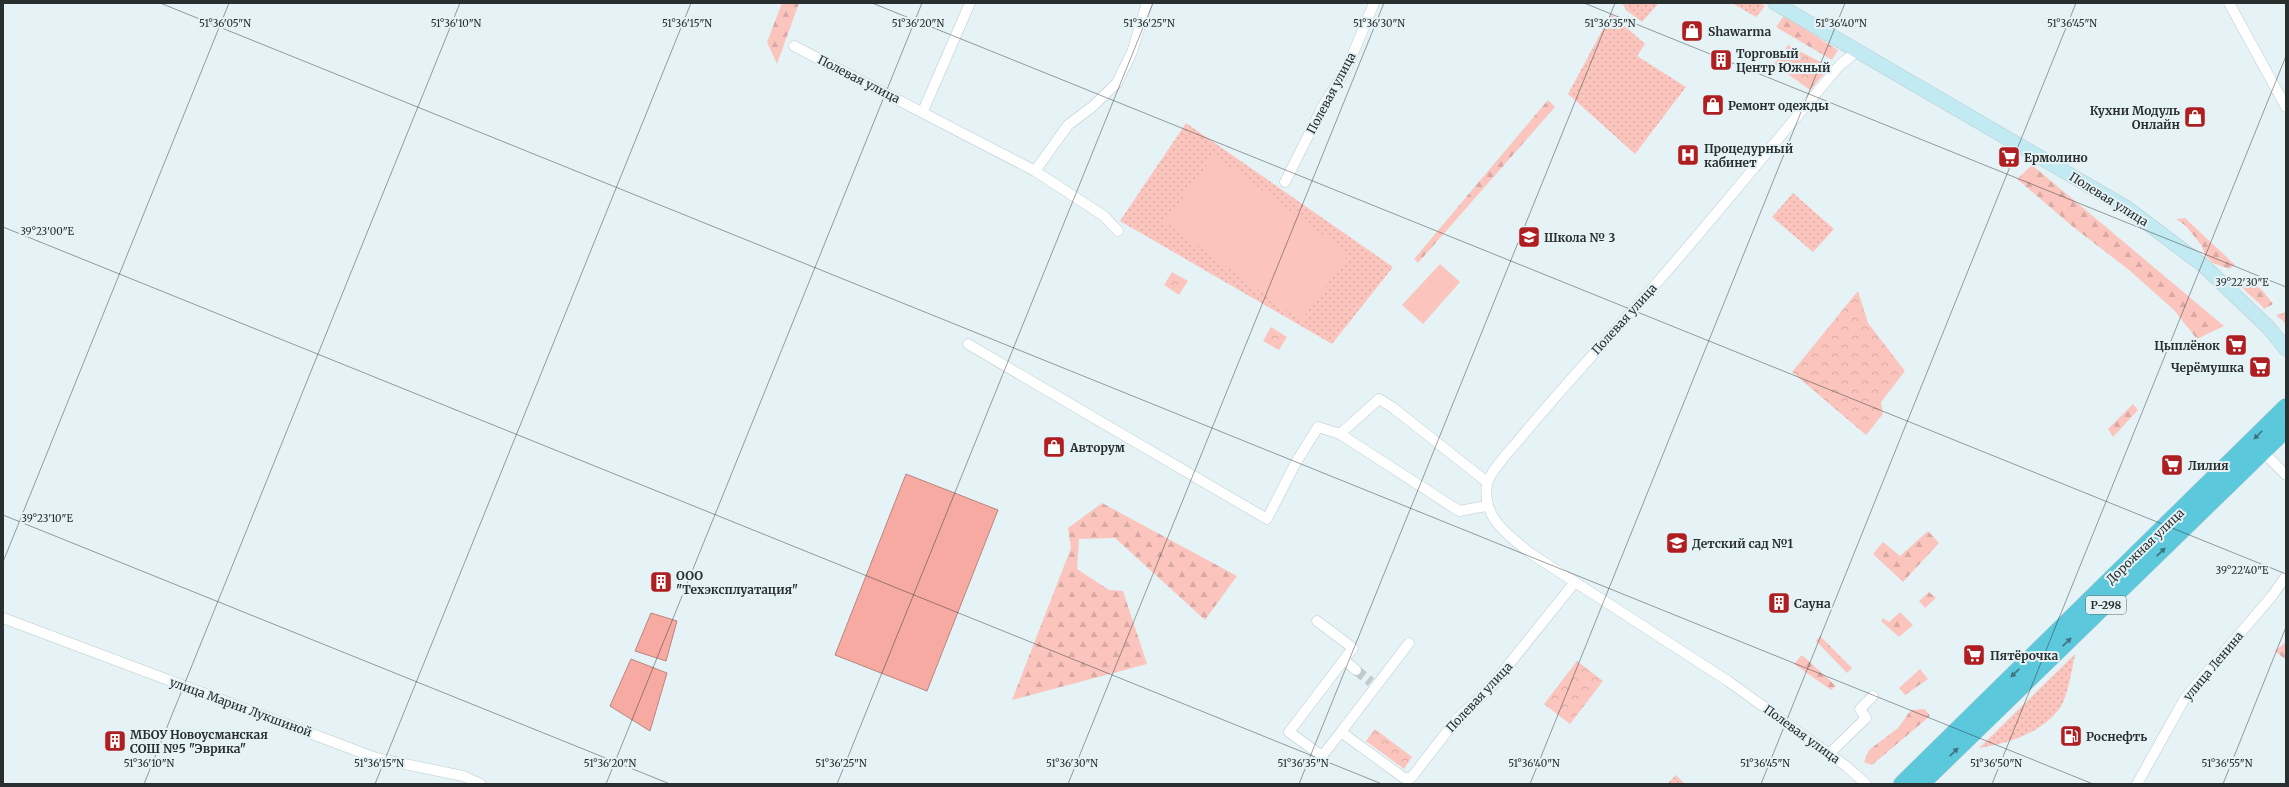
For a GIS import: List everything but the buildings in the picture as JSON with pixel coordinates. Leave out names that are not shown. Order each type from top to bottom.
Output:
[{"type":"highway","name":"Дорожная улица","points":[[1923,782],[2263,452],[2282,418]]},
{"type":"highway","name":"Дорожная улица","points":[[1902,784],[2282,418]]},
{"type":"main road","name":"Полевая улица","points":[[1781,4],[1856,52],[1984,124],[2127,208],[2204,266],[2284,343]]},
{"type":"main road","points":[[2282,418],[2286,403]]},
{"type":"street","points":[[923,111],[970,3]]},
{"type":"street","points":[[1035,171],[1068,125],[1092,107],[1117,83],[1132,52],[1147,3]]},
{"type":"street","name":"Полевая улица","points":[[1285,182],[1324,104],[1347,68],[1374,3]]},
{"type":"street","points":[[2229,3],[2286,107]]},
{"type":"street","name":"Полевая улица","points":[[794,46],[923,111],[1035,171],[1104,216],[1118,231]]},
{"type":"street","name":"Полевая улица","points":[[1487,482],[1504,458],[1545,408],[1656,284],[1840,66],[1856,52]]},
{"type":"street","points":[[968,344],[1267,519],[1295,464],[1318,427],[1340,434],[1459,511],[1486,506],[1487,482],[1392,407],[1379,400],[1340,434]]},
{"type":"street","points":[[2263,452],[2286,475]]},
{"type":"street","name":"Полевая улица","points":[[1486,506],[1504,532],[1530,553],[1728,681],[1829,754],[1866,784]]},
{"type":"street","name":"улица Ленина","points":[[2137,784],[2185,698],[2272,596],[2286,576]]},
{"type":"street","name":"Полевая улица","points":[[1341,732],[1404,778],[1411,778],[1456,720],[1490,688],[1575,582]]},
{"type":"street","name":"улица Марии Лукшиной","points":[[3,618],[376,758],[463,776],[481,784]]},
{"type":"street","points":[[1317,620],[1354,648],[1290,732],[1322,756],[1341,732],[1374,684],[1409,643]]},
{"type":"street","points":[[1344,660],[1356,670]]},
{"type":"street","points":[[1829,754],[1866,718],[1860,709],[1873,696]]},
{"type":"green space","points":[[782,3],[799,3],[777,64],[767,42]]},
{"type":"green space","points":[[1622,3],[1659,3],[1642,22],[1626,10]]},
{"type":"green space","points":[[1732,3],[1760,3],[1765,6],[1756,17]]},
{"type":"green space","points":[[1611,14],[1645,44],[1637,56],[1686,87],[1635,154],[1568,94]]},
{"type":"green space","points":[[1784,16],[1838,50],[1832,60],[1776,27]]},
{"type":"green space","points":[[1788,45],[1830,67],[1810,90],[1774,64]]},
{"type":"green space","points":[[1548,100],[1555,107],[1418,263],[1414,259]]},
{"type":"green space","points":[[1186,123],[1393,267],[1332,344],[1120,221]]},
{"type":"green space","points":[[1214,155],[1349,254],[1301,321],[1165,222]]},
{"type":"green space","points":[[2032,165],[2224,326],[2197,339],[2174,310],[2129,270],[2072,226],[2017,179]]},
{"type":"green space","points":[[1793,193],[1834,229],[1813,252],[1772,217]]},
{"type":"green space","points":[[2185,218],[2235,265],[2229,269],[2213,263],[2205,255],[2202,246],[2186,226],[2176,219]]},
{"type":"green space","points":[[1440,264],[1460,282],[1423,324],[1402,305]]},
{"type":"green space","points":[[1172,272],[1188,281],[1179,295],[1164,285]]},
{"type":"green space","points":[[2248,279],[2263,291],[2273,304],[2264,309],[2246,292],[2241,285]]},
{"type":"green space","points":[[1858,291],[1868,323],[1905,371],[1881,402],[1883,414],[1866,435],[1792,372]]},
{"type":"green space","points":[[2286,312],[2286,324],[2276,315]]},
{"type":"green space","points":[[1271,327],[1287,337],[1279,350],[1263,341]]},
{"type":"green space","points":[[2133,404],[2138,410],[2113,437],[2108,429]]},
{"type":"green space","points":[[1102,503],[1237,576],[1205,620],[1115,538],[1079,539],[1077,569],[1109,590],[1123,591],[1147,664],[1012,700],[1071,548],[1068,528]]},
{"type":"green space","points":[[1928,531],[1939,543],[1903,582],[1873,554],[1883,542],[1900,556]]},
{"type":"green space","points":[[1929,592],[1936,598],[1925,608],[1919,601]]},
{"type":"green space","points":[[1900,612],[1913,625],[1899,637],[1881,621],[1883,618],[1889,622]]},
{"type":"green space","points":[[1820,636],[1852,668],[1847,673],[1816,641]]},
{"type":"green space","points":[[2286,642],[2286,660],[2275,651]]},
{"type":"green space","points":[[2075,654],[2063,703],[2053,717],[2024,736],[1979,748]]},
{"type":"green space","points":[[1802,655],[1836,686],[1831,690],[1794,664]]},
{"type":"green space","points":[[1577,661],[1603,681],[1570,724],[1544,704]]},
{"type":"green space","points":[[1920,669],[1928,679],[1905,695],[1899,688]]},
{"type":"green space","points":[[1925,709],[1930,716],[1872,765],[1864,762],[1869,750],[1898,728],[1911,710]]},
{"type":"green space","points":[[1375,729],[1412,757],[1404,769],[1366,741]]},
{"type":"green space","points":[[1676,775],[1685,784],[1667,784]]},
{"type":"shaded area","points":[[906,474],[998,510],[927,691],[835,655]]},
{"type":"shaded area","points":[[651,613],[677,621],[666,661],[635,651]]},
{"type":"shaded area","points":[[631,659],[667,673],[650,731],[610,706]]},
{"type":"tunnel","points":[[1356,670],[1371,682]]},
{"type":"place","name":"Shawarma","points":[[1692,31]]},
{"type":"place","name":"Торговый Центр Южный","points":[[1721,60]]},
{"type":"place","name":"Ремонт одежды","points":[[1713,105]]},
{"type":"place","name":"Кухни Модуль Онлайн","points":[[2195,117]]},
{"type":"place","name":"Процедурный кабинет","points":[[1688,155]]},
{"type":"place","name":"Ермолино","points":[[2009,157]]},
{"type":"place","name":"Школа № 3","points":[[1529,237]]},
{"type":"place","name":"Цыплёнок","points":[[2236,345]]},
{"type":"place","name":"Черёмушка","points":[[2260,367]]},
{"type":"place","name":"Авторум","points":[[1054,447]]},
{"type":"place","name":"Лилия","points":[[2172,465]]},
{"type":"place","name":"Детский сад №1","points":[[1677,543]]},
{"type":"place","name":"ООО \"Техэксплуатация\"","points":[[661,582]]},
{"type":"place","name":"Сауна","points":[[1779,603]]},
{"type":"place","name":"Пятёрочка","points":[[1974,655]]},
{"type":"place","name":"Роснефть","points":[[2071,736]]},
{"type":"place","name":"МБОУ Новоусманская СОШ №5 \"Эврика\"","points":[[115,741]]}]
